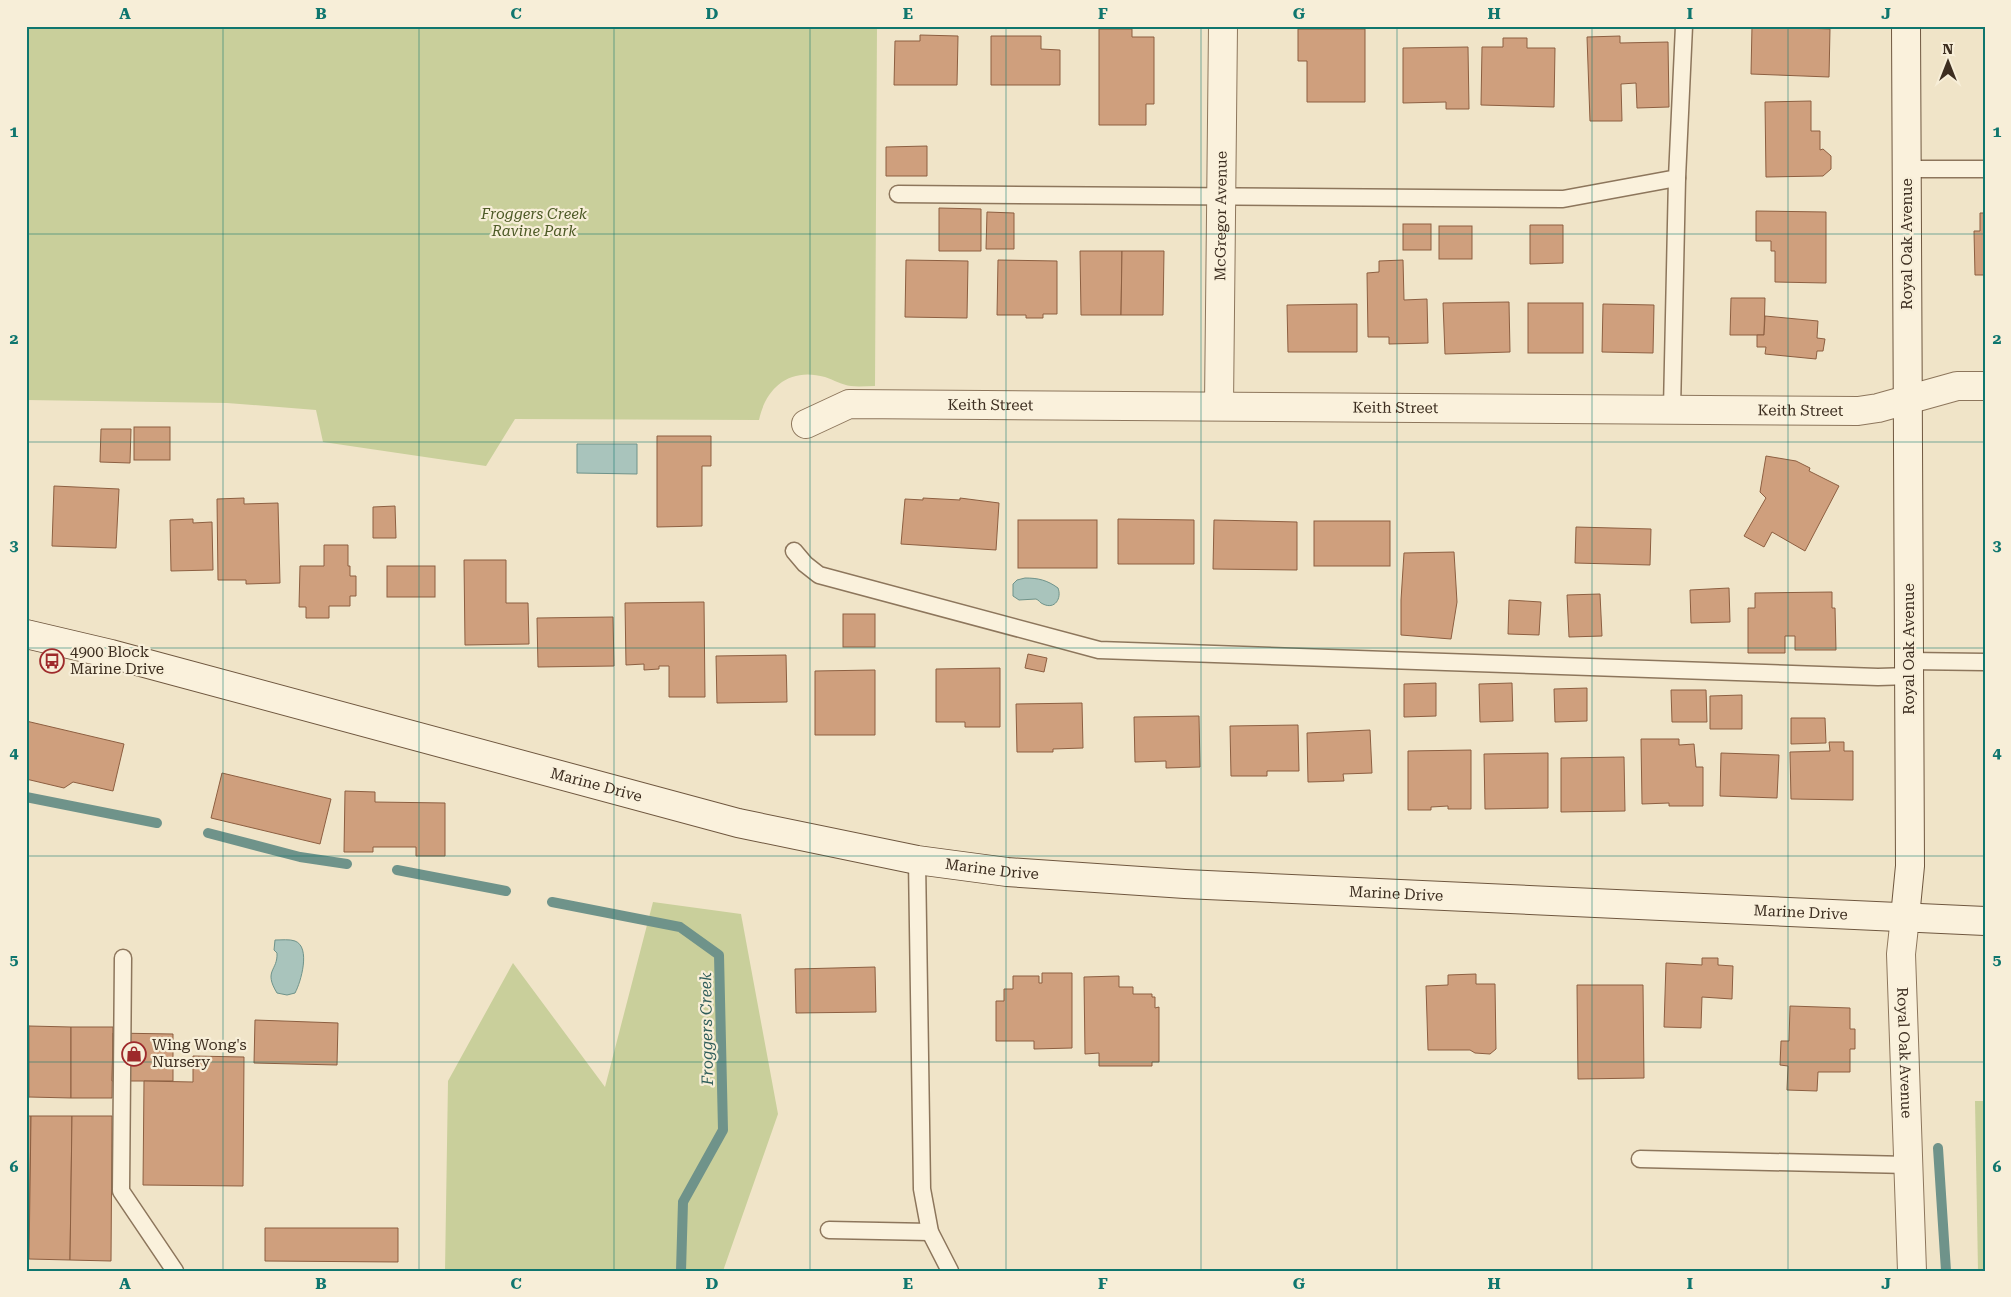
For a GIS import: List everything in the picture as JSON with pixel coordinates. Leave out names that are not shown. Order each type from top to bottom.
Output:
[{"type":"street","name":"McGregor Avenue","points":[[1219,406],[1223,26]]},
{"type":"street","name":"Royal Oak Avenue","points":[[1906,26],[1910,866],[1901,954],[1912,1271]]},
{"type":"street","name":"Keith Street","points":[[806,424],[849,404],[1858,411],[1908,401],[1957,386],[1985,386]]},
{"type":"street","name":"Marine Drive","points":[[26,634],[111,654],[738,822],[917,860],[1007,872],[1176,883],[1985,921]]},
{"type":"lane","points":[[1672,410],[1677,178],[1684,26]]},
{"type":"lane","points":[[1906,169],[1985,169]]},
{"type":"lane","points":[[898,194],[1563,199],[1677,178]]},
{"type":"lane","points":[[794,551],[804,564],[819,575],[1099,650],[1868,677],[1909,669],[1985,662]]},
{"type":"lane","points":[[917,860],[922,1189],[930,1232],[950,1271]]},
{"type":"lane","points":[[123,958],[120,1191],[175,1271]]},
{"type":"lane","points":[[1640,1159],[1908,1165]]},
{"type":"lane","points":[[829,1230],[930,1232]]},
{"type":"green space","name":"Froggers Creek Ravine Park","points":[[26,26],[877,26],[875,386],[841,384],[825,377],[801,375],[781,382],[774,389],[762,408],[759,420],[515,419],[486,466],[323,442],[316,410],[227,403],[26,400]]},
{"type":"green space","points":[[653,902],[741,914],[778,1114],[723,1271],[445,1271],[448,1081],[513,963],[605,1087]]},
{"type":"green space","points":[[1975,1101],[1985,1101],[1985,1271],[1978,1271]]},
{"type":"water","points":[[577,444],[637,444],[637,474],[577,473]]},
{"type":"water","points":[[1025,578],[1042,580],[1058,588],[1059,596],[1056,602],[1047,605],[1042,604],[1036,599],[1019,600],[1013,596],[1013,584],[1017,580]]},
{"type":"water","points":[[275,940],[295,941],[303,950],[302,973],[295,993],[287,995],[277,993],[271,980],[277,959],[277,953],[274,950]]},
{"type":"building","points":[[1752,26],[1830,29],[1829,77],[1751,74]]},
{"type":"building","points":[[1099,29],[1132,29],[1132,37],[1154,37],[1154,104],[1146,104],[1146,125],[1099,125]]},
{"type":"building","points":[[1298,29],[1365,29],[1365,102],[1307,102],[1307,61],[1298,61]]},
{"type":"building","points":[[920,35],[958,36],[957,85],[894,85],[895,41],[920,41]]},
{"type":"building","points":[[991,36],[1041,36],[1041,49],[1060,50],[1060,85],[991,85]]},
{"type":"building","points":[[1620,36],[1620,43],[1668,42],[1669,107],[1637,108],[1636,83],[1621,84],[1622,121],[1590,121],[1587,37]]},
{"type":"building","points":[[1503,38],[1527,38],[1527,48],[1555,48],[1554,107],[1481,105],[1482,47],[1503,47]]},
{"type":"building","points":[[1468,47],[1469,109],[1446,109],[1446,102],[1403,103],[1403,48]]},
{"type":"building","points":[[1811,101],[1811,131],[1820,131],[1820,150],[1823,149],[1831,156],[1831,169],[1823,176],[1766,177],[1765,102]]},
{"type":"building","points":[[927,146],[927,176],[886,176],[886,147]]},
{"type":"building","points":[[939,208],[981,209],[981,251],[939,251]]},
{"type":"building","points":[[1756,211],[1826,212],[1826,283],[1775,282],[1775,251],[1771,251],[1771,241],[1756,241]]},
{"type":"building","points":[[987,212],[1014,213],[1014,249],[986,249]]},
{"type":"building","points":[[1980,213],[1985,213],[1985,275],[1975,275],[1974,231],[1980,231]]},
{"type":"building","points":[[1403,224],[1431,224],[1431,250],[1403,250]]},
{"type":"building","points":[[1530,225],[1563,225],[1563,263],[1530,264]]},
{"type":"building","points":[[1439,226],[1472,226],[1472,259],[1439,259]]},
{"type":"building","points":[[1080,251],[1122,251],[1121,315],[1081,315]]},
{"type":"building","points":[[1122,251],[1164,251],[1163,315],[1121,315]]},
{"type":"building","points":[[906,260],[968,261],[967,318],[905,317]]},
{"type":"building","points":[[998,260],[1057,261],[1057,314],[1043,314],[1043,318],[1026,318],[1026,315],[997,315]]},
{"type":"building","points":[[1403,260],[1404,300],[1427,299],[1428,343],[1389,344],[1389,337],[1368,337],[1367,273],[1379,272],[1379,261]]},
{"type":"building","points":[[1731,298],[1765,298],[1764,335],[1730,335]]},
{"type":"building","points":[[1509,302],[1510,352],[1445,354],[1443,303]]},
{"type":"building","points":[[1528,303],[1583,303],[1583,353],[1528,353]]},
{"type":"building","points":[[1357,304],[1357,352],[1288,352],[1287,305]]},
{"type":"building","points":[[1603,304],[1654,305],[1653,353],[1602,352]]},
{"type":"building","points":[[1765,316],[1818,321],[1817,338],[1825,339],[1823,351],[1817,351],[1816,359],[1765,354],[1766,347],[1757,347],[1757,335],[1764,335]]},
{"type":"building","points":[[134,427],[170,427],[170,460],[134,460]]},
{"type":"building","points":[[101,429],[131,429],[130,463],[100,462]]},
{"type":"building","points":[[657,436],[711,436],[711,466],[702,466],[702,526],[657,527]]},
{"type":"building","points":[[1766,456],[1796,461],[1810,468],[1809,471],[1839,486],[1805,551],[1772,532],[1764,547],[1744,536],[1766,498],[1760,492]]},
{"type":"building","points":[[54,486],[119,489],[116,548],[52,546]]},
{"type":"building","points":[[244,498],[244,504],[278,503],[280,583],[246,584],[246,580],[218,580],[217,499]]},
{"type":"building","points":[[923,498],[960,500],[960,498],[999,503],[996,550],[901,544],[905,499],[923,500]]},
{"type":"building","points":[[395,506],[396,538],[373,538],[373,507]]},
{"type":"building","points":[[193,519],[193,523],[212,522],[213,570],[171,571],[170,520]]},
{"type":"building","points":[[1118,519],[1194,520],[1194,564],[1118,564]]},
{"type":"building","points":[[1018,520],[1097,520],[1097,568],[1018,568]]},
{"type":"building","points":[[1214,520],[1297,522],[1297,570],[1213,569]]},
{"type":"building","points":[[1314,521],[1390,521],[1390,566],[1314,566]]},
{"type":"building","points":[[1576,527],[1651,529],[1650,565],[1575,563]]},
{"type":"building","points":[[324,545],[348,545],[348,566],[350,566],[350,576],[356,576],[356,596],[350,596],[350,606],[329,606],[329,618],[306,618],[306,607],[299,607],[300,566],[324,566]]},
{"type":"building","points":[[1454,552],[1457,602],[1451,639],[1401,635],[1404,553]]},
{"type":"building","points":[[464,560],[506,560],[506,603],[528,603],[529,644],[465,645]]},
{"type":"building","points":[[387,566],[435,566],[435,597],[387,597]]},
{"type":"building","points":[[1729,588],[1730,622],[1691,623],[1690,590]]},
{"type":"building","points":[[1832,592],[1832,608],[1835,608],[1836,650],[1795,650],[1795,636],[1785,636],[1785,653],[1748,653],[1748,608],[1755,608],[1755,593]]},
{"type":"building","points":[[1600,594],[1602,636],[1569,637],[1567,595]]},
{"type":"building","points":[[1509,600],[1541,602],[1539,635],[1508,634]]},
{"type":"building","points":[[704,602],[705,697],[669,697],[669,666],[659,666],[659,669],[644,670],[644,664],[626,665],[625,603]]},
{"type":"building","points":[[843,614],[875,614],[875,647],[843,647]]},
{"type":"building","points":[[613,617],[614,666],[538,667],[537,618]]},
{"type":"building","points":[[1028,654],[1047,658],[1044,672],[1025,668]]},
{"type":"building","points":[[786,655],[787,702],[717,703],[716,656]]},
{"type":"building","points":[[1000,668],[1000,727],[965,727],[965,722],[936,722],[936,669]]},
{"type":"building","points":[[875,670],[875,735],[815,735],[815,671]]},
{"type":"building","points":[[1436,683],[1436,716],[1404,717],[1404,684]]},
{"type":"building","points":[[1512,683],[1513,721],[1480,722],[1479,684]]},
{"type":"building","points":[[1587,688],[1587,721],[1555,722],[1554,689]]},
{"type":"building","points":[[1671,690],[1706,690],[1707,722],[1672,722]]},
{"type":"building","points":[[1742,695],[1742,729],[1710,729],[1710,696]]},
{"type":"building","points":[[1082,703],[1083,748],[1053,749],[1053,752],[1017,752],[1016,704]]},
{"type":"building","points":[[1199,716],[1200,767],[1166,768],[1166,761],[1135,762],[1134,717]]},
{"type":"building","points":[[1791,718],[1825,718],[1826,743],[1791,744]]},
{"type":"building","points":[[26,721],[124,744],[113,791],[73,782],[64,788],[26,779]]},
{"type":"building","points":[[1298,725],[1299,771],[1267,771],[1267,776],[1231,776],[1230,726]]},
{"type":"building","points":[[1370,730],[1372,773],[1343,774],[1344,781],[1308,782],[1307,733]]},
{"type":"building","points":[[1641,739],[1679,739],[1679,745],[1694,744],[1696,767],[1703,767],[1703,806],[1669,806],[1669,803],[1642,804]]},
{"type":"building","points":[[1829,742],[1844,742],[1844,751],[1853,751],[1853,800],[1791,799],[1790,752],[1830,751]]},
{"type":"building","points":[[1471,750],[1471,809],[1448,809],[1448,806],[1431,807],[1431,810],[1408,810],[1408,751]]},
{"type":"building","points":[[1548,753],[1548,808],[1485,809],[1484,754]]},
{"type":"building","points":[[1721,753],[1779,755],[1777,798],[1720,796]]},
{"type":"building","points":[[1624,757],[1625,811],[1561,812],[1561,758]]},
{"type":"building","points":[[222,773],[331,799],[320,844],[211,818]]},
{"type":"building","points":[[345,791],[375,792],[375,802],[445,803],[445,856],[416,856],[416,847],[373,847],[373,852],[344,852]]},
{"type":"building","points":[[1702,958],[1718,958],[1718,965],[1733,966],[1732,999],[1702,997],[1701,1028],[1664,1027],[1666,963],[1702,965]]},
{"type":"building","points":[[875,967],[876,1012],[796,1013],[795,969]]},
{"type":"building","points":[[1042,973],[1072,973],[1072,1048],[1034,1049],[1034,1041],[996,1041],[996,1001],[1004,1001],[1004,989],[1013,989],[1013,976],[1039,976],[1039,983],[1042,983]]},
{"type":"building","points":[[1476,974],[1476,984],[1495,984],[1496,1049],[1490,1054],[1475,1053],[1470,1050],[1428,1050],[1426,986],[1448,985],[1448,975]]},
{"type":"building","points":[[1119,976],[1119,987],[1133,987],[1133,994],[1152,994],[1152,997],[1155,997],[1155,1008],[1159,1007],[1159,1062],[1152,1062],[1152,1066],[1099,1066],[1099,1053],[1085,1054],[1084,977]]},
{"type":"building","points":[[1577,985],[1643,985],[1644,1078],[1578,1079]]},
{"type":"building","points":[[1790,1006],[1850,1008],[1850,1029],[1855,1029],[1855,1049],[1850,1049],[1850,1072],[1818,1072],[1817,1091],[1787,1090],[1788,1066],[1780,1065],[1781,1041],[1789,1041]]},
{"type":"building","points":[[255,1020],[338,1023],[337,1065],[254,1063]]},
{"type":"building","points":[[26,1026],[29,1026],[29,1097],[26,1097]]},
{"type":"building","points":[[29,1026],[71,1027],[71,1098],[29,1097]]},
{"type":"building","points":[[71,1027],[113,1027],[112,1098],[71,1098]]},
{"type":"building","points":[[113,1033],[173,1034],[173,1081],[112,1081]]},
{"type":"building","points":[[193,1056],[244,1057],[243,1186],[143,1185],[144,1081],[193,1082]]},
{"type":"building","points":[[26,1116],[31,1116],[29,1259],[26,1259]]},
{"type":"building","points":[[31,1116],[72,1116],[70,1260],[29,1259]]},
{"type":"building","points":[[72,1116],[112,1116],[111,1261],[70,1260]]},
{"type":"building","points":[[265,1228],[398,1228],[398,1262],[265,1261]]},
{"type":"waterway","points":[[26,797],[157,823]]},
{"type":"waterway","points":[[208,833],[300,857],[347,864]]},
{"type":"waterway","points":[[397,870],[506,891]]},
{"type":"waterway","name":"Froggers Creek","points":[[552,902],[680,927],[719,955],[723,1130],[683,1202],[681,1271]]},
{"type":"waterway","points":[[1938,1148],[1946,1271]]},
{"type":"place","name":"4900 Block Marine Drive","points":[[52,661]]},
{"type":"place","name":"Wing Wong's Nursery","points":[[134,1054]]}]
